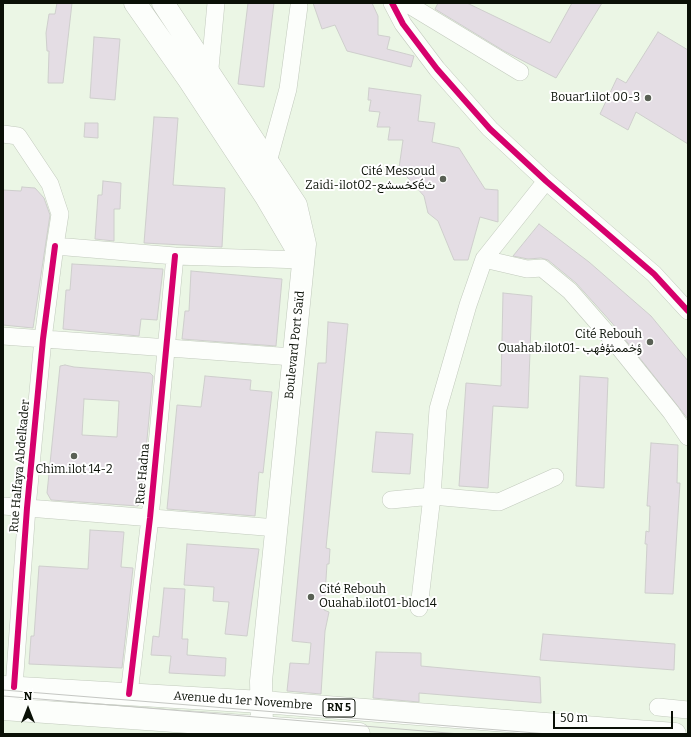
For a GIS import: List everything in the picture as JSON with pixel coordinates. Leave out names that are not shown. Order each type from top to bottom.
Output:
[{"type":"main road","points":[[135,3],[209,111],[275,212],[286,235],[303,260]]},
{"type":"main road","name":"Boulevard Port Saïd","points":[[163,3],[296,205],[305,244],[262,681],[262,726]]},
{"type":"main road","name":"Avenue du 1er Novembre","points":[[9,687],[262,702],[675,734]]},
{"type":"main road","name":"Avenue du 1er Novembre","points":[[3,709],[359,734]]},
{"type":"street","points":[[209,111],[209,72],[216,3]]},
{"type":"street","points":[[392,3],[403,24],[437,69],[490,129],[546,181],[654,274],[688,311]]},
{"type":"street","points":[[406,3],[520,72]]},
{"type":"street","points":[[268,162],[288,89],[300,6]]},
{"type":"street","name":"Rue Halfaya Abdelkader","points":[[3,134],[18,136],[50,184],[60,214],[43,339],[9,687]]},
{"type":"street","points":[[419,608],[432,496],[438,409],[468,305],[484,259],[546,181]]},
{"type":"street","points":[[55,246],[175,256],[303,260]]},
{"type":"street","name":"Rue Hadna","points":[[130,694],[150,518],[175,256]]},
{"type":"street","points":[[484,259],[527,269],[542,268],[570,291],[618,346],[671,412],[688,437]]},
{"type":"street","points":[[3,336],[293,357]]},
{"type":"street","points":[[392,500],[432,496],[499,502],[555,478]]},
{"type":"street","points":[[3,506],[277,528]]},
{"type":"street","points":[[658,707],[688,710]]},
{"type":"building","points":[[57,3],[72,3],[63,83],[48,83],[49,51],[47,51],[46,33],[49,14],[55,14]]},
{"type":"building","points":[[248,3],[274,3],[264,87],[238,84]]},
{"type":"building","points":[[313,3],[372,3],[378,16],[378,35],[390,37],[387,49],[414,56],[411,67],[347,51],[335,25],[322,29]]},
{"type":"building","points":[[438,3],[467,3],[550,43],[572,3],[602,3],[556,78],[504,51],[435,9]]},
{"type":"building","name":"Bouar1.ilot 00-3","points":[[658,32],[688,50],[688,144],[636,112],[628,130],[600,114],[617,78],[626,83]]},
{"type":"building","points":[[94,37],[120,39],[115,100],[90,98]]},
{"type":"building","name":"Cité Messoud Zaidi-ilot02-كخسشعéث","points":[[369,88],[421,95],[418,121],[435,123],[432,142],[459,148],[485,189],[498,190],[498,222],[480,217],[468,260],[454,260],[438,221],[428,213],[424,196],[399,168],[403,140],[388,140],[390,127],[377,127],[380,112],[369,111],[371,100],[368,100]]},
{"type":"building","points":[[154,117],[178,118],[173,185],[225,188],[222,247],[144,243]]},
{"type":"building","points":[[85,123],[98,123],[98,138],[84,137]]},
{"type":"building","points":[[103,181],[121,183],[120,209],[114,209],[114,241],[95,239],[98,195],[102,195]]},
{"type":"building","points":[[22,187],[35,188],[44,198],[50,215],[33,328],[3,325],[3,190],[21,191]]},
{"type":"building","name":"Cité Rebouh Ouahab.ilot01- ؤخممثؤفهب","points":[[539,224],[589,262],[651,316],[688,361],[688,419],[612,323],[576,283],[548,260],[541,258],[528,259],[513,256]]},
{"type":"building","points":[[72,264],[163,269],[157,320],[141,319],[139,336],[63,329],[66,290],[70,290]]},
{"type":"building","points":[[191,271],[282,279],[276,346],[182,339],[185,311],[189,311]]},
{"type":"building","points":[[503,293],[532,296],[528,408],[493,406],[488,488],[459,486],[466,383],[501,386]]},
{"type":"building","points":[[328,322],[348,324],[326,548],[330,549],[329,564],[327,564],[324,610],[329,612],[325,631],[321,694],[287,691],[290,663],[309,664],[311,643],[292,641],[318,363],[326,363]]},
{"type":"building","points":[[65,365],[150,373],[153,376],[141,503],[138,506],[51,500],[47,493],[60,366]],"holes":[[[84,399],[119,401],[117,437],[82,435]]]},
{"type":"building","points":[[205,376],[251,380],[250,390],[272,392],[263,473],[259,472],[255,516],[167,509],[177,405],[201,407]]},
{"type":"building","points":[[580,376],[608,378],[604,488],[576,486]]},
{"type":"building","points":[[376,432],[413,434],[410,474],[372,472]]},
{"type":"building","points":[[651,443],[678,445],[677,483],[680,483],[673,594],[645,593],[647,544],[645,544],[646,531],[649,532],[650,506],[647,506]]},
{"type":"building","points":[[90,530],[124,532],[121,567],[133,568],[122,668],[29,664],[31,636],[34,636],[39,566],[88,569]]},
{"type":"building","points":[[187,544],[259,549],[247,636],[225,634],[229,602],[213,601],[214,587],[184,585]]},
{"type":"building","points":[[164,588],[185,589],[182,639],[188,639],[187,655],[226,658],[225,676],[169,673],[171,656],[151,655],[153,636],[159,637]]},
{"type":"building","points":[[543,634],[675,644],[674,670],[540,660]]},
{"type":"building","points":[[376,652],[421,653],[421,666],[540,677],[541,703],[419,693],[419,702],[373,698]]},
{"type":"tram line","points":[[3,690],[548,734]]},
{"type":"tram line","points":[[3,696],[460,734]]},
{"type":"cycle path","points":[[392,3],[403,24],[437,69],[490,129],[546,181],[654,274],[688,311]]},
{"type":"cycle path","points":[[14,687],[27,508],[43,339],[55,246]]},
{"type":"cycle path","points":[[129,694],[150,518],[175,256]]},
{"type":"place","name":"Bouar1.ilot 00-3","points":[[648,98]]},
{"type":"place","name":"Cité Messoud Zaidi-ilot02-كخسشعéث","points":[[443,179]]},
{"type":"place","name":"Cité Rebouh Ouahab.ilot01- ؤخممثؤفهب","points":[[650,342]]},
{"type":"place","name":"Chim.ilot 14-2","points":[[74,456]]},
{"type":"place","name":"Cité Rebouh Ouahab.ilot01-bloc14","points":[[311,597]]}]
